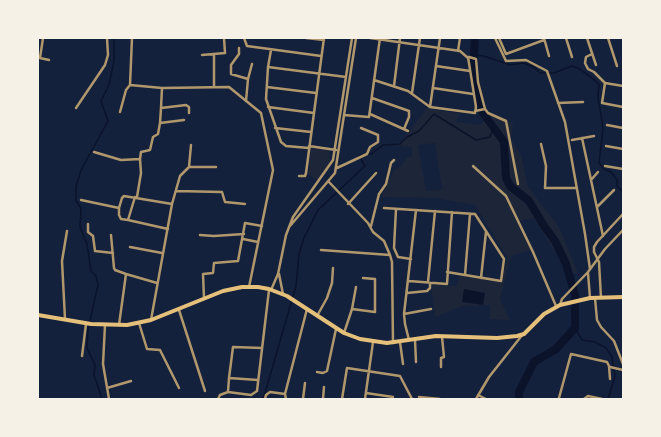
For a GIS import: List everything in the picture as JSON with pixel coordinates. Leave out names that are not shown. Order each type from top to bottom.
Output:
[{"type":"main road","points":[[38,315],[89,324],[118,326],[151,320],[223,291],[249,287],[270,290],[285,295],[344,333],[373,342],[393,343],[442,336],[497,338],[524,334],[544,314],[558,306],[584,299],[623,297]]},
{"type":"street","points":[[43,38],[40,58],[49,60]]},
{"type":"street","points":[[76,108],[105,65],[108,55],[107,38]]},
{"type":"street","points":[[120,112],[126,90],[130,85],[132,38]]},
{"type":"street","points":[[202,55],[223,54],[225,52],[224,38]]},
{"type":"street","points":[[244,38],[247,46],[321,56]]},
{"type":"street","points":[[299,176],[306,174],[324,39],[306,38]]},
{"type":"street","points":[[218,399],[220,395],[228,392],[253,394],[257,391],[270,290],[278,274],[289,226],[293,217],[330,166],[336,150],[352,38]]},
{"type":"street","points":[[289,226],[328,182],[337,168],[356,38]]},
{"type":"street","points":[[370,38],[458,51],[462,52],[469,58],[475,58],[478,82],[485,109],[488,113],[507,122],[510,146],[518,184]]},
{"type":"street","points":[[394,86],[400,38]]},
{"type":"street","points":[[412,93],[420,38]]},
{"type":"street","points":[[430,107],[440,38]]},
{"type":"street","points":[[458,51],[460,38]]},
{"type":"street","points":[[495,38],[506,61],[522,60],[547,71],[564,122],[577,188],[597,320],[601,327],[614,341],[623,364]]},
{"type":"street","points":[[499,38],[506,54],[544,39],[549,56]]},
{"type":"street","points":[[566,38],[572,57]]},
{"type":"street","points":[[587,38],[596,65]]},
{"type":"street","points":[[608,38],[617,66]]},
{"type":"street","points":[[344,115],[369,118],[380,39]]},
{"type":"street","points":[[239,48],[239,54],[231,66],[231,74],[248,79]]},
{"type":"street","points":[[271,50],[268,67],[268,107],[275,128],[284,145],[336,150]]},
{"type":"street","points":[[592,54],[586,57],[585,63],[588,69],[594,72],[605,83],[623,86]]},
{"type":"street","points":[[214,55],[214,87]]},
{"type":"street","points":[[469,58],[473,94],[477,112]]},
{"type":"street","points":[[246,101],[248,79],[252,64]]},
{"type":"street","points":[[436,66],[470,71]]},
{"type":"street","points":[[268,67],[346,77]]},
{"type":"street","points":[[374,80],[412,93],[430,107],[477,112],[485,109]]},
{"type":"street","points":[[605,83],[602,103],[623,107]]},
{"type":"street","points":[[130,85],[162,88],[229,87],[258,110],[263,118],[264,130],[272,166],[262,226],[249,287]]},
{"type":"street","points":[[267,87],[316,93]]},
{"type":"street","points":[[128,220],[136,197],[141,173],[141,152],[150,150],[153,137],[158,134],[162,88]]},
{"type":"street","points":[[433,88],[473,94]]},
{"type":"street","points":[[372,98],[409,111],[409,117],[404,129]]},
{"type":"street","points":[[558,103],[583,102]]},
{"type":"street","points":[[161,108],[186,105],[189,107],[189,113]]},
{"type":"street","points":[[268,107],[314,113]]},
{"type":"street","points":[[370,114],[408,131]]},
{"type":"street","points":[[160,123],[184,120]]},
{"type":"street","points":[[607,125],[623,128]]},
{"type":"street","points":[[275,128],[311,132]]},
{"type":"street","points":[[337,168],[367,154],[370,147],[378,140],[378,135],[361,128]]},
{"type":"street","points":[[572,140],[594,136]]},
{"type":"street","points":[[582,138],[603,236]]},
{"type":"street","points":[[541,144],[546,166],[545,188],[577,188]]},
{"type":"street","points":[[151,320],[172,204],[180,176],[189,167],[191,145]]},
{"type":"street","points":[[606,146],[623,149]]},
{"type":"street","points":[[94,152],[121,160],[140,159]]},
{"type":"street","points":[[370,227],[379,194],[386,184],[391,163],[394,160]]},
{"type":"street","points":[[189,167],[216,166]]},
{"type":"street","points":[[473,166],[506,196],[558,306]]},
{"type":"street","points":[[605,166],[623,169]]},
{"type":"street","points":[[591,180],[598,172]]},
{"type":"street","points":[[348,204],[376,173]]},
{"type":"street","points":[[328,182],[373,232],[384,241],[390,255],[392,262],[393,343]]},
{"type":"street","points":[[597,207],[614,190]]},
{"type":"street","points":[[176,191],[222,192],[225,202],[245,204]]},
{"type":"street","points":[[168,228],[121,219],[119,208],[122,197],[136,197],[172,204]]},
{"type":"street","points":[[81,200],[119,208]]},
{"type":"street","points":[[384,208],[475,214],[504,259],[501,281],[448,272]]},
{"type":"street","points":[[396,209],[394,248],[398,258],[411,259]]},
{"type":"street","points":[[409,341],[404,314],[416,210]]},
{"type":"street","points":[[407,293],[426,291],[430,288],[429,283],[435,211]]},
{"type":"street","points":[[409,281],[447,284],[452,212]]},
{"type":"street","points":[[465,275],[470,214]]},
{"type":"street","points":[[601,298],[599,262],[594,252],[597,242],[623,214]]},
{"type":"street","points":[[204,298],[203,274],[213,273],[214,263],[238,261],[246,223],[262,226]]},
{"type":"street","points":[[88,224],[88,232],[93,236],[95,251],[113,253]]},
{"type":"street","points":[[558,306],[589,271],[605,249],[623,230]]},
{"type":"street","points":[[65,319],[62,261],[67,231]]},
{"type":"street","points":[[481,278],[486,231]]},
{"type":"street","points":[[200,235],[214,236],[244,234]]},
{"type":"street","points":[[111,235],[115,270],[157,283]]},
{"type":"street","points":[[243,239],[258,242]]},
{"type":"street","points":[[130,247],[162,253]]},
{"type":"street","points":[[321,250],[390,255]]},
{"type":"street","points":[[317,316],[328,298],[334,268]]},
{"type":"street","points":[[118,326],[126,274]]},
{"type":"street","points":[[278,274],[285,295]]},
{"type":"street","points":[[352,309],[375,312],[375,279],[363,278]]},
{"type":"street","points":[[344,333],[352,309],[356,287]]},
{"type":"street","points":[[286,399],[285,394],[307,309]]},
{"type":"street","points":[[404,314],[432,309]]},
{"type":"street","points":[[178,310],[205,391]]},
{"type":"street","points":[[139,323],[147,349],[160,350],[180,388]]},
{"type":"street","points":[[82,356],[89,324]]},
{"type":"street","points":[[105,326],[103,364],[109,399]]},
{"type":"street","points":[[317,372],[323,373],[327,371],[336,329]]},
{"type":"street","points":[[476,399],[489,377],[524,334]]},
{"type":"street","points":[[441,367],[441,358],[444,357],[442,336]]},
{"type":"street","points":[[415,340],[416,362]]},
{"type":"street","points":[[365,399],[373,342]]},
{"type":"street","points":[[400,342],[403,364]]},
{"type":"street","points":[[228,392],[233,347],[262,348]]},
{"type":"street","points":[[559,398],[571,354],[607,362],[610,368],[610,379]]},
{"type":"street","points":[[342,399],[348,368],[400,376],[412,399]]},
{"type":"street","points":[[610,368],[623,370]]},
{"type":"street","points":[[229,378],[258,380]]},
{"type":"street","points":[[107,388],[131,381]]},
{"type":"street","points":[[303,399],[305,383]]},
{"type":"street","points":[[322,399],[324,388]]},
{"type":"street","points":[[265,399],[267,394],[270,392],[285,394]]},
{"type":"street","points":[[366,393],[393,397]]},
{"type":"street","points":[[478,395],[486,399]]},
{"type":"street","points":[[584,399],[588,396],[602,399]]},
{"type":"street","points":[[418,397],[440,399]]},
{"type":"shaded area","points":[[427,108],[460,114],[456,122],[480,125],[489,115],[513,123],[511,139],[521,155],[528,187],[559,227],[578,273],[568,273],[534,218],[519,221],[531,250],[511,256],[500,299],[510,320],[490,319],[490,305],[462,306],[435,317],[431,284],[456,286],[460,275],[500,282],[508,259],[475,205],[435,198],[381,197],[394,170],[402,166],[406,158],[412,156],[412,147],[398,146]],"holes":[[[435,143],[442,189],[426,191],[418,145]]]},
{"type":"shaded area","points":[[311,148],[329,149],[330,166],[319,181],[308,174]]},
{"type":"shaded area","points":[[464,289],[485,293],[483,305],[462,302]]},
{"type":"waterway","points":[[102,399],[94,375],[95,365],[87,348],[88,329],[98,285],[96,276],[91,271],[87,244],[80,227],[81,208],[76,201],[76,187],[81,170],[108,121],[101,101],[109,85],[114,61],[114,38]]},
{"type":"waterway","points":[[475,38],[473,73],[483,113],[504,142],[506,178],[510,186],[529,201],[555,241],[566,264],[575,295],[575,328],[556,349],[534,362],[519,392],[519,399]]},
{"type":"waterway","points":[[473,55],[484,56],[510,65],[523,63],[534,67],[540,73],[554,73],[572,66],[578,68],[599,84],[598,97],[603,128],[599,163],[604,169],[611,172],[617,180],[617,186],[623,192]]},
{"type":"waterway","points":[[367,154],[371,154],[383,145],[400,144],[407,137],[419,131],[434,114],[476,140],[490,137],[493,128]]},
{"type":"waterway","points":[[262,399],[296,286],[299,254],[304,238],[318,210],[365,166],[359,156],[363,155]]},
{"type":"waterway","points":[[575,328],[582,340],[595,342],[606,348],[612,357],[615,376],[608,399]]}]
